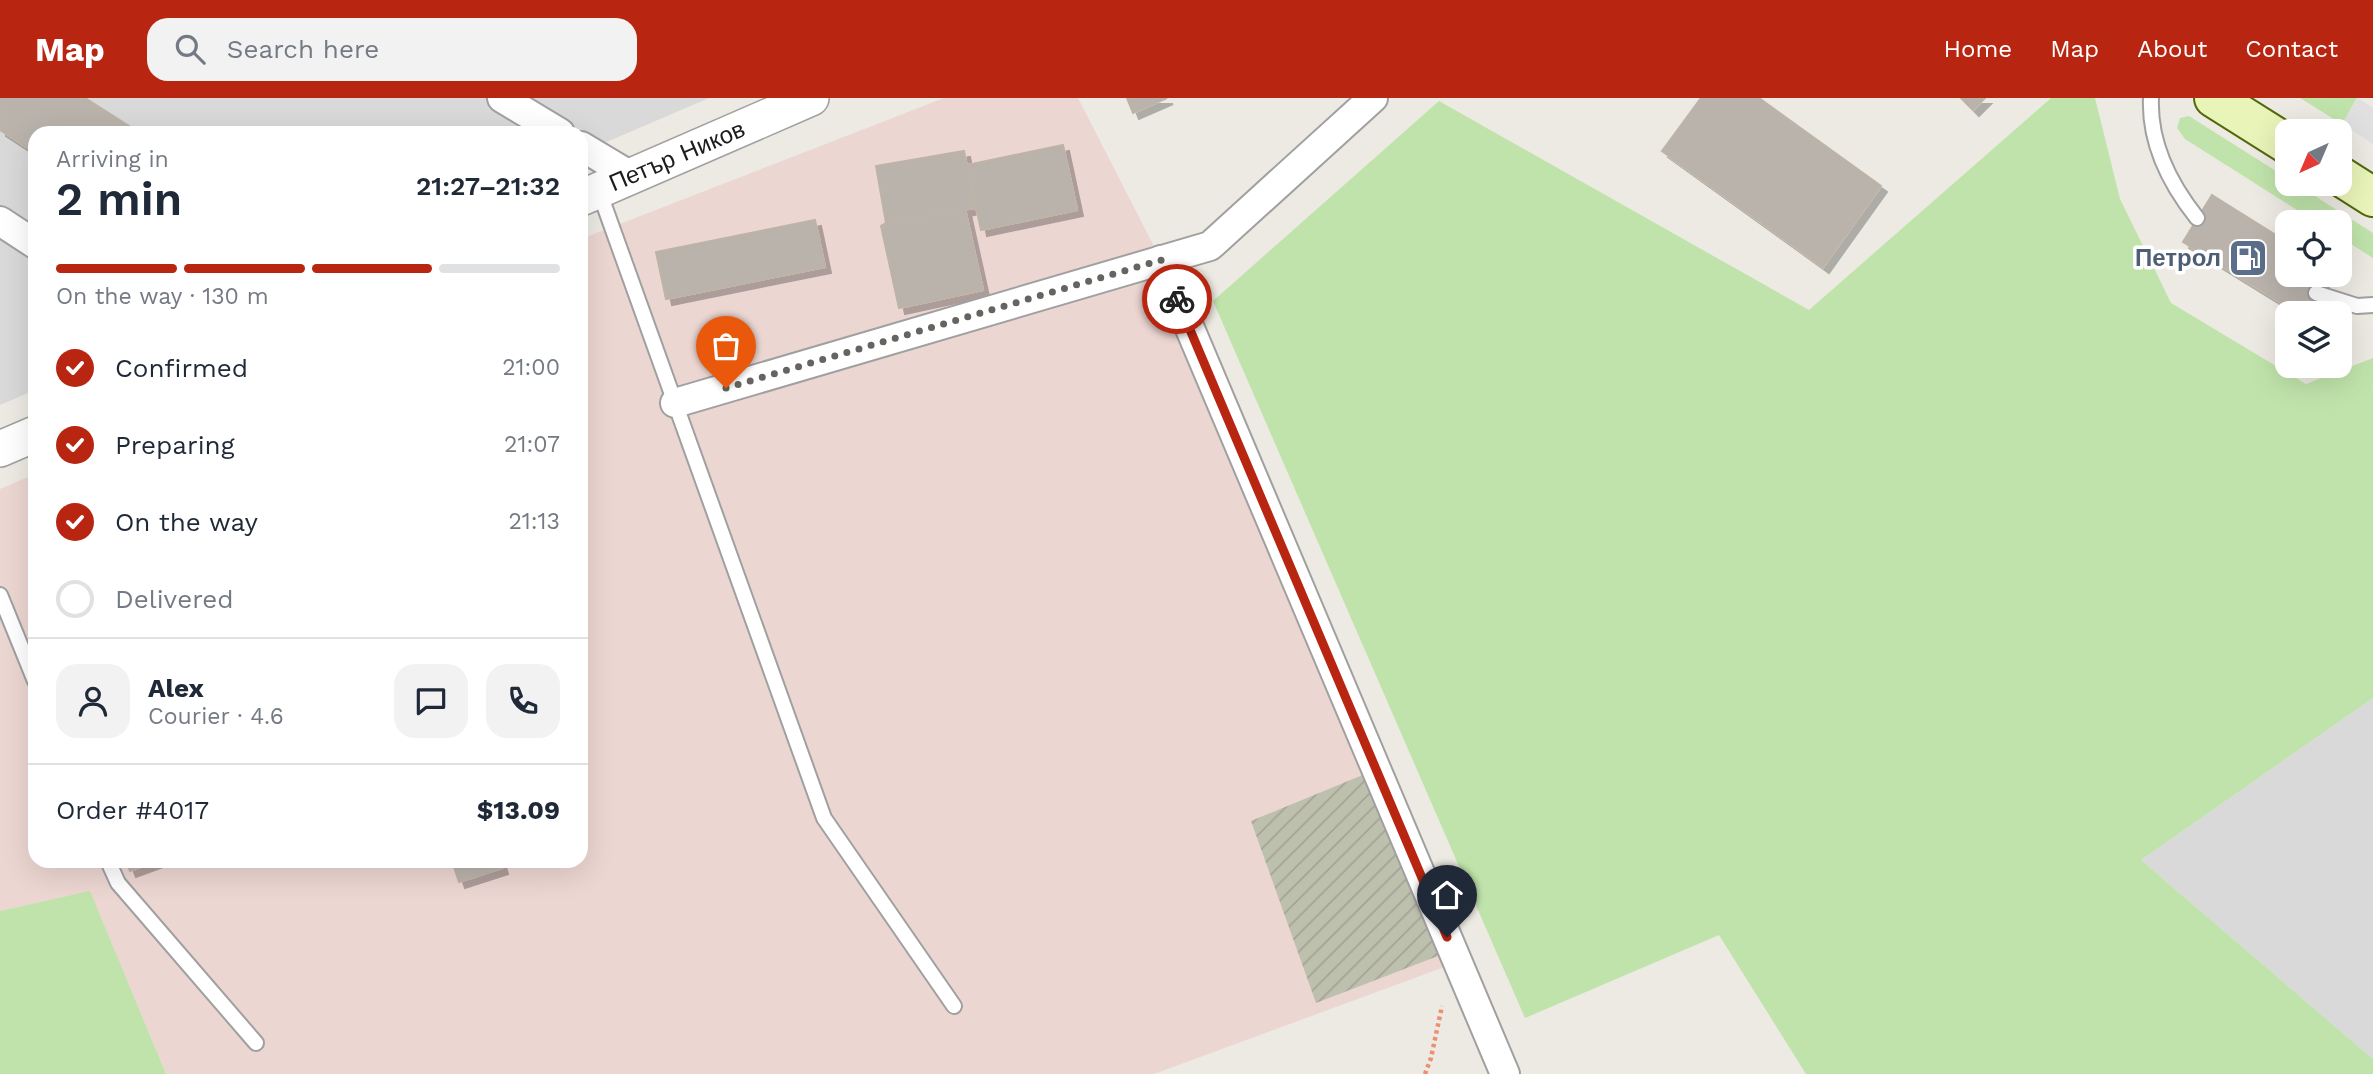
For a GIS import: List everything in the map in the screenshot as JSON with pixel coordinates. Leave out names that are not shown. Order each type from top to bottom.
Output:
[{"type":"main road","points":[[2214,98],[2275,136]]},
{"type":"main road","points":[[2352,184],[2373,197]]},
{"type":"street","points":[[502,98],[548,126]]},
{"type":"street","name":"Петър Ников","points":[[590,194],[811,98]]},
{"type":"street","points":[[675,402],[1210,246],[1373,98]]},
{"type":"street","points":[[588,150],[631,176]]},
{"type":"street","points":[[0,221],[28,239]]},
{"type":"street","points":[[1161,260],[1506,1074]]},
{"type":"street","points":[[0,449],[28,437]]},
{"type":"lane","points":[[2151,98],[2151,113],[2160,156],[2178,193],[2197,218]]},
{"type":"lane","points":[[590,194],[675,402],[824,818],[954,1006]]},
{"type":"lane","points":[[2316,293],[2357,306],[2373,305]]},
{"type":"lane","points":[[0,595],[28,664]]},
{"type":"lane","points":[[111,868],[118,883],[256,1043]]},
{"type":"path","points":[[1426,1074],[1441,1008],[1458,962]]},
{"type":"shaded area","points":[[0,98],[709,98],[588,150],[588,126],[28,126],[28,393],[0,405]]},
{"type":"shaded area","points":[[944,98],[1078,98],[1161,260],[1458,962],[1154,1074],[166,1074],[90,892],[0,911],[0,489],[28,477],[28,868],[588,868],[588,236]]},
{"type":"shaded area","points":[[2358,98],[2373,108],[2373,144],[2352,130],[2352,119],[2345,119]]},
{"type":"shaded area","points":[[2373,698],[2373,1059],[2141,860]]},
{"type":"shaded area","points":[[1365,774],[1438,956],[1316,1003],[1251,821]]},
{"type":"green space","points":[[2051,98],[2095,98],[2120,199],[2171,303],[2275,365],[2275,378],[2296,378],[2306,384],[2321,378],[2352,378],[2352,366],[2373,358],[2373,698],[2141,860],[2373,1059],[2373,1074],[1806,1074],[1719,935],[1525,1018],[1213,301],[1439,101],[1809,310]]},
{"type":"green space","points":[[2300,98],[2357,98],[2345,119],[2334,119]]},
{"type":"green space","points":[[2189,116],[2275,170],[2275,196],[2315,196],[2337,210],[2297,210],[2185,139],[2177,128],[2180,118]]},
{"type":"green space","points":[[2352,220],[2373,233],[2373,258],[2352,245]]},
{"type":"green space","points":[[90,891],[166,1074],[0,1074],[0,911]]},
{"type":"building","points":[[0,98],[85,98],[129,126],[28,126],[28,148],[0,130]]},
{"type":"building","points":[[1127,98],[1167,98],[1133,113]]},
{"type":"building","points":[[1701,98],[1759,98],[1881,186],[1823,267],[1662,151]]},
{"type":"building","points":[[1961,98],[1985,98],[1973,110]]},
{"type":"building","points":[[1063,145],[1077,210],[981,230],[967,165]]},
{"type":"building","points":[[964,151],[975,208],[886,223],[876,166]]},
{"type":"building","name":"Петрол","points":[[2212,195],[2275,234],[2275,287],[2319,287],[2311,301],[2279,301],[2183,242]]},
{"type":"building","points":[[965,209],[983,290],[899,308],[881,226]]},
{"type":"building","points":[[815,220],[825,267],[666,299],[656,252]]},
{"type":"building","points":[[454,868],[502,868],[459,882]]},
{"type":"way so far","points":[[726,388],[1161,260],[1177,299]]},
{"type":"place","name":"Петрол","points":[[2248,258]]},
{"type":"route","points":[[1177,299],[1447,937]]}]
